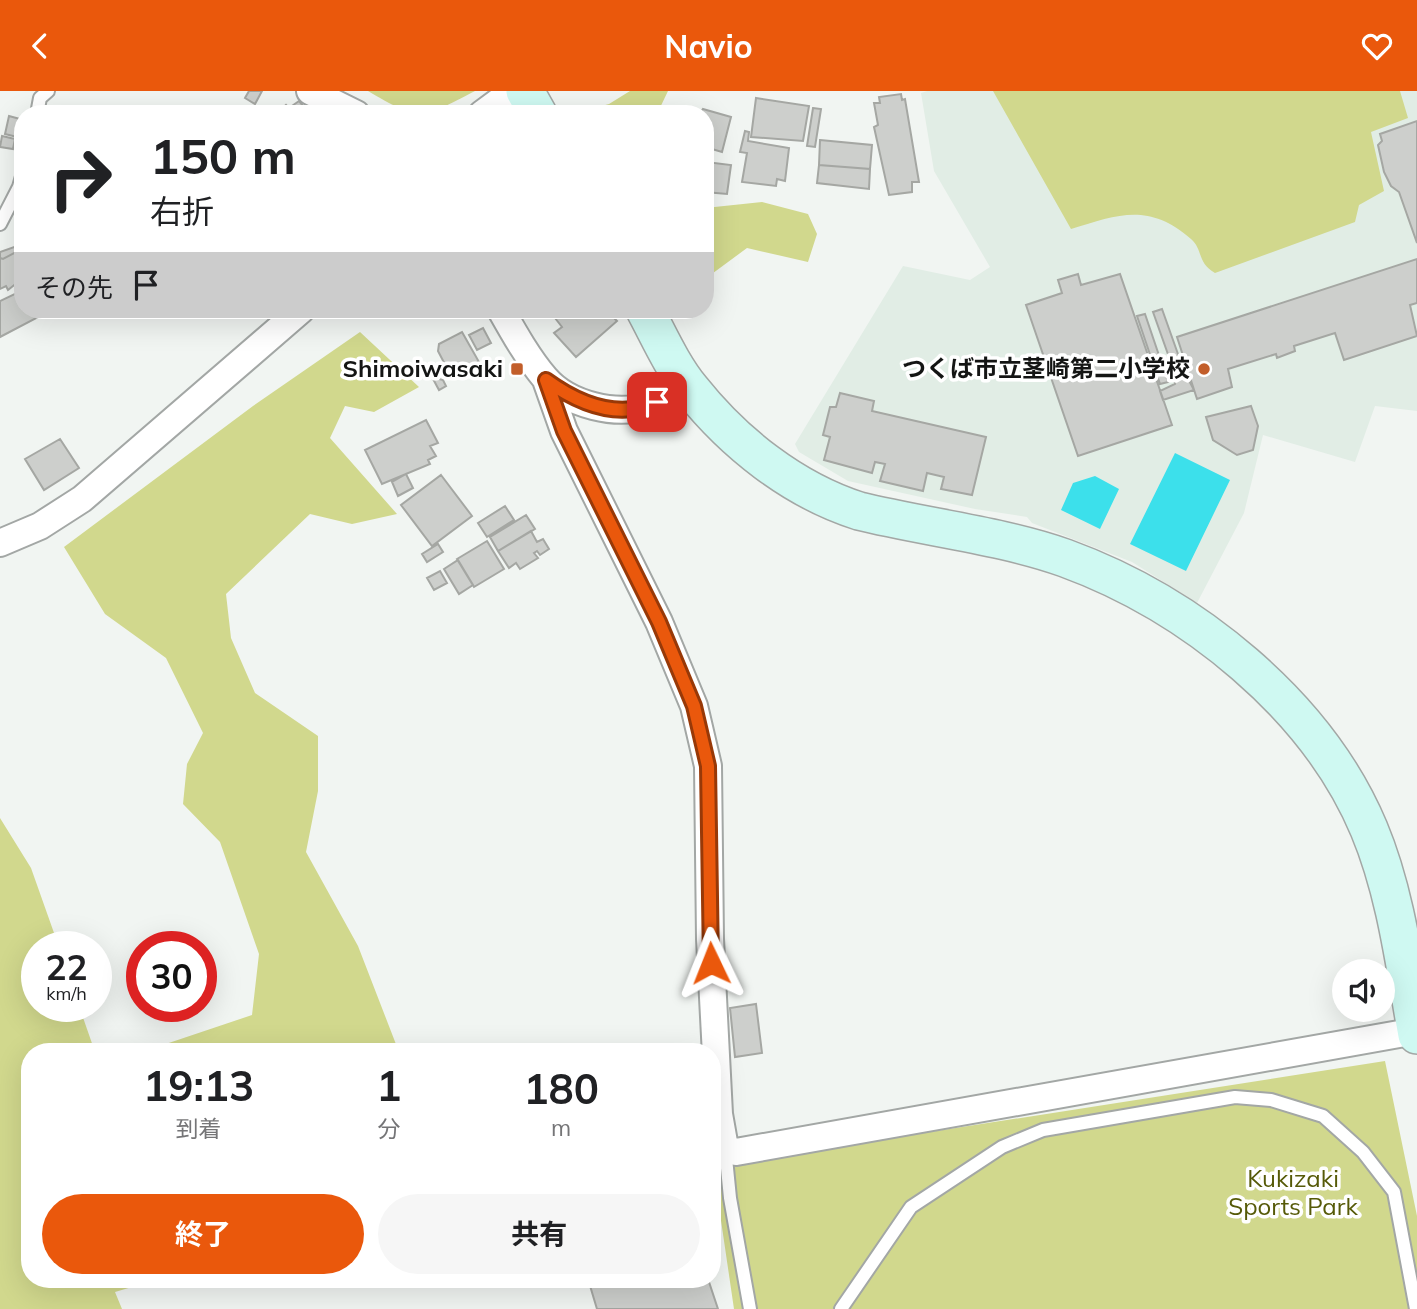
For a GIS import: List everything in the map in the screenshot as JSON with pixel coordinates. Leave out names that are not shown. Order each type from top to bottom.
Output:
[{"type":"street","points":[[310,91],[338,105]]},
{"type":"street","points":[[494,105],[513,91]]},
{"type":"street","points":[[0,543],[40,526],[82,499],[291,319]]},
{"type":"street","points":[[507,319],[546,380],[564,431],[659,622],[694,706],[708,766],[714,1043]]},
{"type":"street","points":[[650,319],[690,387],[722,425],[755,454],[799,485],[837,504],[1064,558],[1134,589],[1242,661],[1274,689],[1315,735],[1351,788],[1371,832],[1410,956],[1417,1033],[736,1152],[725,1148],[721,1133]]},
{"type":"street","points":[[546,380],[569,397],[622,411],[649,406],[690,387]]},
{"type":"lane","points":[[39,105],[40,98],[48,91]]},
{"type":"lane","points":[[0,224],[5,206],[14,190]]},
{"type":"lane","points":[[841,1309],[911,1207],[1002,1147],[1043,1130],[1234,1097],[1271,1100],[1323,1116],[1363,1152],[1394,1192],[1416,1309]]},
{"type":"lane","points":[[725,1148],[730,1198],[750,1309]]},
{"type":"shaded area","name":"つくば市立茎崎第二小学校","points":[[1417,91],[1417,411],[1375,406],[1355,462],[1263,435],[1244,513],[1197,603],[1132,562],[1032,523],[1027,517],[975,509],[848,481],[799,452],[795,444],[903,266],[970,280],[990,267],[934,171],[921,93]]},
{"type":"green space","points":[[368,91],[475,91],[448,105],[393,105]]},
{"type":"green space","points":[[630,91],[668,91],[661,105],[605,105]]},
{"type":"green space","points":[[993,91],[1400,91],[1408,118],[1371,132],[1384,191],[1359,205],[1355,222],[1215,273],[1205,265],[1191,239],[1161,220],[1147,216],[1118,216],[1071,229]]},
{"type":"green space","points":[[762,202],[808,214],[817,234],[808,262],[747,248],[714,272],[714,207]]},
{"type":"green space","points":[[360,332],[419,387],[374,412],[345,406],[330,438],[397,514],[352,524],[310,514],[226,594],[231,638],[255,693],[318,736],[318,791],[306,852],[358,946],[396,1043],[169,1043],[252,1015],[259,954],[220,842],[183,804],[187,764],[203,733],[166,658],[105,614],[64,547],[253,406]]},
{"type":"green space","points":[[0,818],[31,868],[53,931],[21,931],[21,1022],[85,1022],[92,1043],[21,1043],[21,1288],[129,1288],[115,1292],[122,1309],[0,1309]]},
{"type":"green space","name":"Kukizaki Sports Park","points":[[1385,1061],[1417,1216],[1417,1309],[734,1309],[721,1220],[721,1165]]},
{"type":"water","points":[[1175,453],[1230,480],[1186,571],[1130,544]]},
{"type":"water","points":[[1095,476],[1119,489],[1100,529],[1061,510],[1073,483]]},
{"type":"building","points":[[249,91],[262,91],[255,104],[245,98]]},
{"type":"building","points":[[901,94],[902,100],[905,99],[919,182],[912,182],[912,192],[889,195],[874,127],[878,125],[874,103],[880,103],[879,97]]},
{"type":"building","points":[[756,98],[809,106],[803,141],[751,137]]},
{"type":"building","points":[[813,108],[821,109],[815,147],[807,146]]},
{"type":"building","points":[[714,112],[731,117],[722,152],[714,150]]},
{"type":"building","points":[[9,116],[14,117],[14,136],[5,134]]},
{"type":"building","points":[[1417,121],[1417,243],[1399,192],[1391,186],[1384,172],[1378,145],[1382,141],[1380,134]]},
{"type":"building","points":[[745,131],[749,132],[748,141],[789,148],[785,181],[777,179],[776,186],[742,182],[747,153],[740,152]]},
{"type":"building","points":[[2,136],[14,139],[13,149],[0,147]]},
{"type":"building","points":[[820,140],[872,145],[870,169],[819,165]]},
{"type":"building","points":[[714,163],[731,165],[727,194],[714,193]]},
{"type":"building","points":[[819,165],[870,169],[869,189],[817,183]]},
{"type":"building","points":[[14,247],[14,253],[3,259],[0,258],[0,252]]},
{"type":"building","points":[[14,253],[14,285],[8,290],[6,286],[0,289],[0,258]]},
{"type":"building","points":[[1417,259],[1417,303],[1410,305],[1417,336],[1344,360],[1335,333],[1294,346],[1295,351],[1277,358],[1276,354],[1228,369],[1232,387],[1197,399],[1177,337]]},
{"type":"building","points":[[1078,274],[1081,285],[1120,274],[1172,425],[1078,456],[1026,305],[1062,293],[1058,280]]},
{"type":"building","points":[[14,294],[14,319],[34,319],[0,337],[0,301]]},
{"type":"building","points":[[1162,309],[1184,371],[1175,374],[1153,312]]},
{"type":"building","points":[[1145,314],[1168,382],[1160,384],[1137,316]]},
{"type":"building","points":[[556,319],[617,321],[576,357],[554,333],[562,327]]},
{"type":"building","points":[[483,328],[491,343],[477,350],[469,335]]},
{"type":"building","points":[[462,332],[479,362],[451,376],[438,351],[439,344]]},
{"type":"building","points":[[1186,375],[1194,390],[1163,400],[1160,391],[1175,384],[1174,379]]},
{"type":"building","points":[[432,377],[443,380],[446,386],[439,390]]},
{"type":"building","points":[[840,393],[874,401],[872,411],[986,437],[972,495],[941,489],[944,477],[927,473],[923,491],[880,481],[885,464],[875,462],[872,473],[824,460],[830,437],[823,435],[830,407],[836,407]]},
{"type":"building","points":[[1251,406],[1258,426],[1253,450],[1237,455],[1213,440],[1206,417]]},
{"type":"building","points":[[426,420],[438,443],[430,446],[436,456],[428,460],[430,464],[382,484],[365,450]]},
{"type":"building","points":[[60,439],[79,468],[44,490],[25,459]]},
{"type":"building","points":[[406,474],[413,488],[398,496],[392,482]]},
{"type":"building","points":[[441,475],[472,516],[432,546],[401,505]]},
{"type":"building","points":[[505,506],[514,520],[487,537],[478,523]]},
{"type":"building","points":[[526,515],[535,529],[498,551],[490,537]]},
{"type":"building","points":[[531,531],[537,542],[543,539],[549,549],[540,555],[537,551],[534,553],[538,558],[520,569],[516,563],[509,568],[498,551]]},
{"type":"building","points":[[487,541],[504,569],[474,587],[457,559]]},
{"type":"building","points":[[438,544],[443,552],[427,562],[422,554]]},
{"type":"building","points":[[458,560],[473,585],[459,594],[444,569]]},
{"type":"building","points":[[440,571],[447,583],[434,590],[427,578]]},
{"type":"building","points":[[756,1004],[762,1053],[735,1057],[730,1008]]},
{"type":"building","points":[[591,1288],[711,1288],[718,1309],[597,1309]]},
{"type":"place","name":"Shimoiwasaki","points":[[517,369]]},
{"type":"place","name":"つくば市立茎崎第二小学校","points":[[1204,369]]},
{"type":"route","points":[[657,402],[622,411],[595,406],[569,397],[546,380],[564,431],[659,622],[694,706],[708,766],[711,963]]}]
